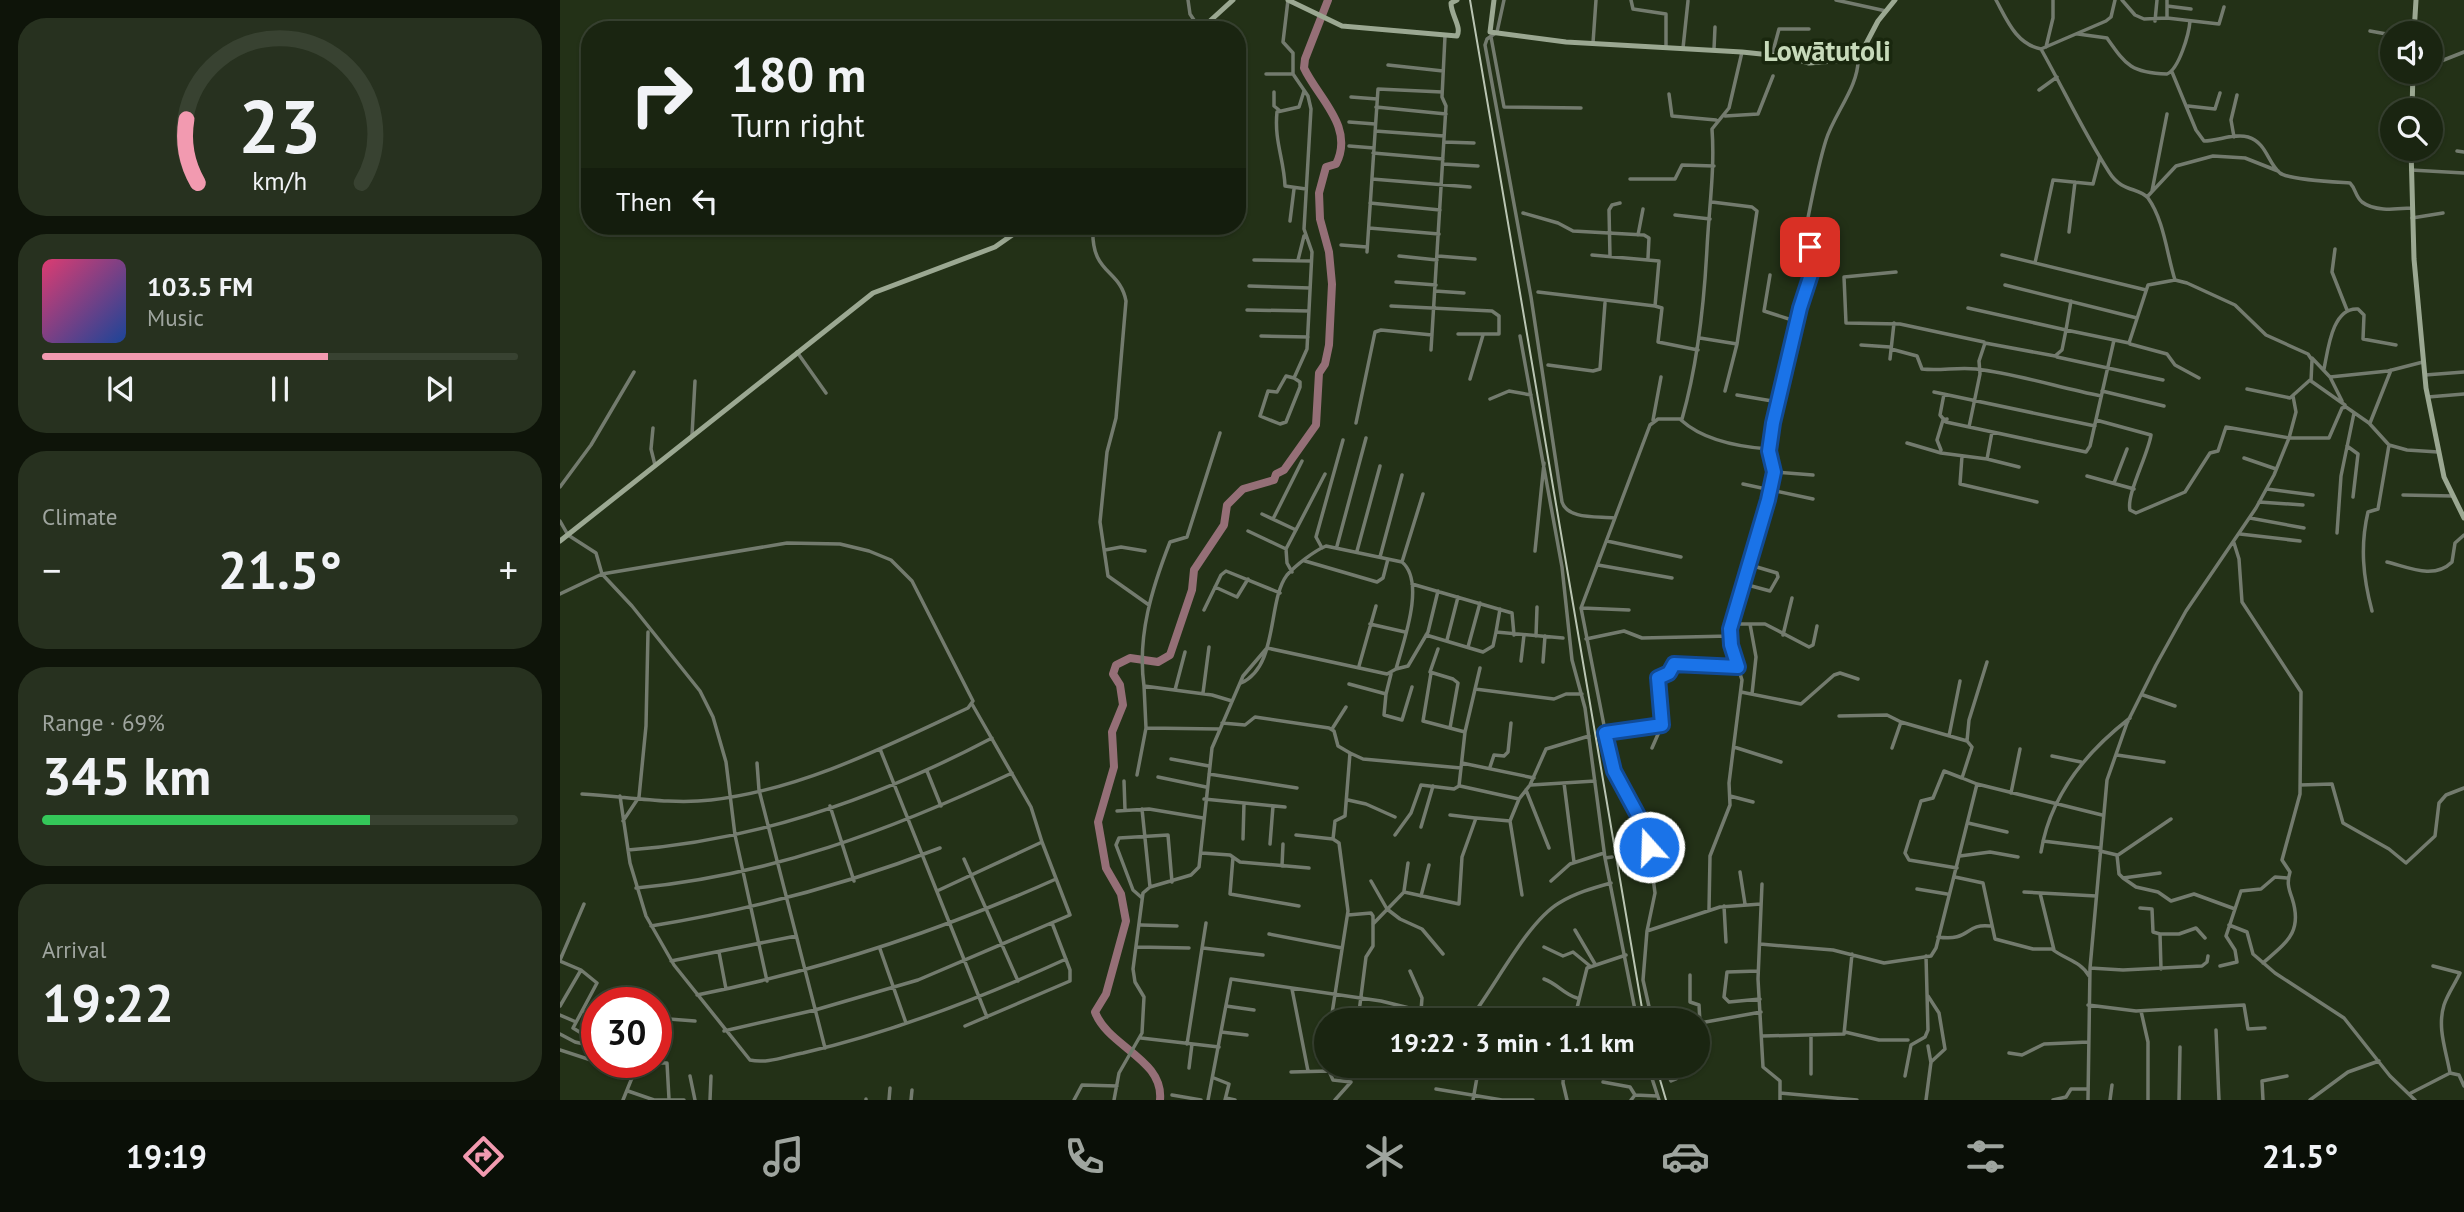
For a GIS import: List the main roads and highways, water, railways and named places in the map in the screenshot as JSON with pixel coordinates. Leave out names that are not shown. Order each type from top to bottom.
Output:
[{"type":"waterway","points":[[1160,1100],[1159,1086],[1145,1063],[1111,1035],[1095,1012],[1106,994],[1126,921],[1121,894],[1106,868],[1098,822],[1114,767],[1112,732],[1123,705],[1120,685],[1113,674],[1116,665],[1130,658],[1158,662],[1170,655],[1192,590],[1194,570],[1224,525],[1227,505],[1243,489],[1274,480],[1316,425],[1319,373],[1325,364],[1329,345],[1332,284],[1329,252],[1320,219],[1319,193],[1326,167],[1336,164],[1341,150],[1341,138],[1332,113],[1304,68],[1328,0]]},
{"type":"railway","points":[[1470,0],[1642,1008]]},
{"type":"railway","points":[[1660,1078],[1666,1100]]},
{"type":"district","name":"Lowātutoli","points":[[1827,51]]}]
